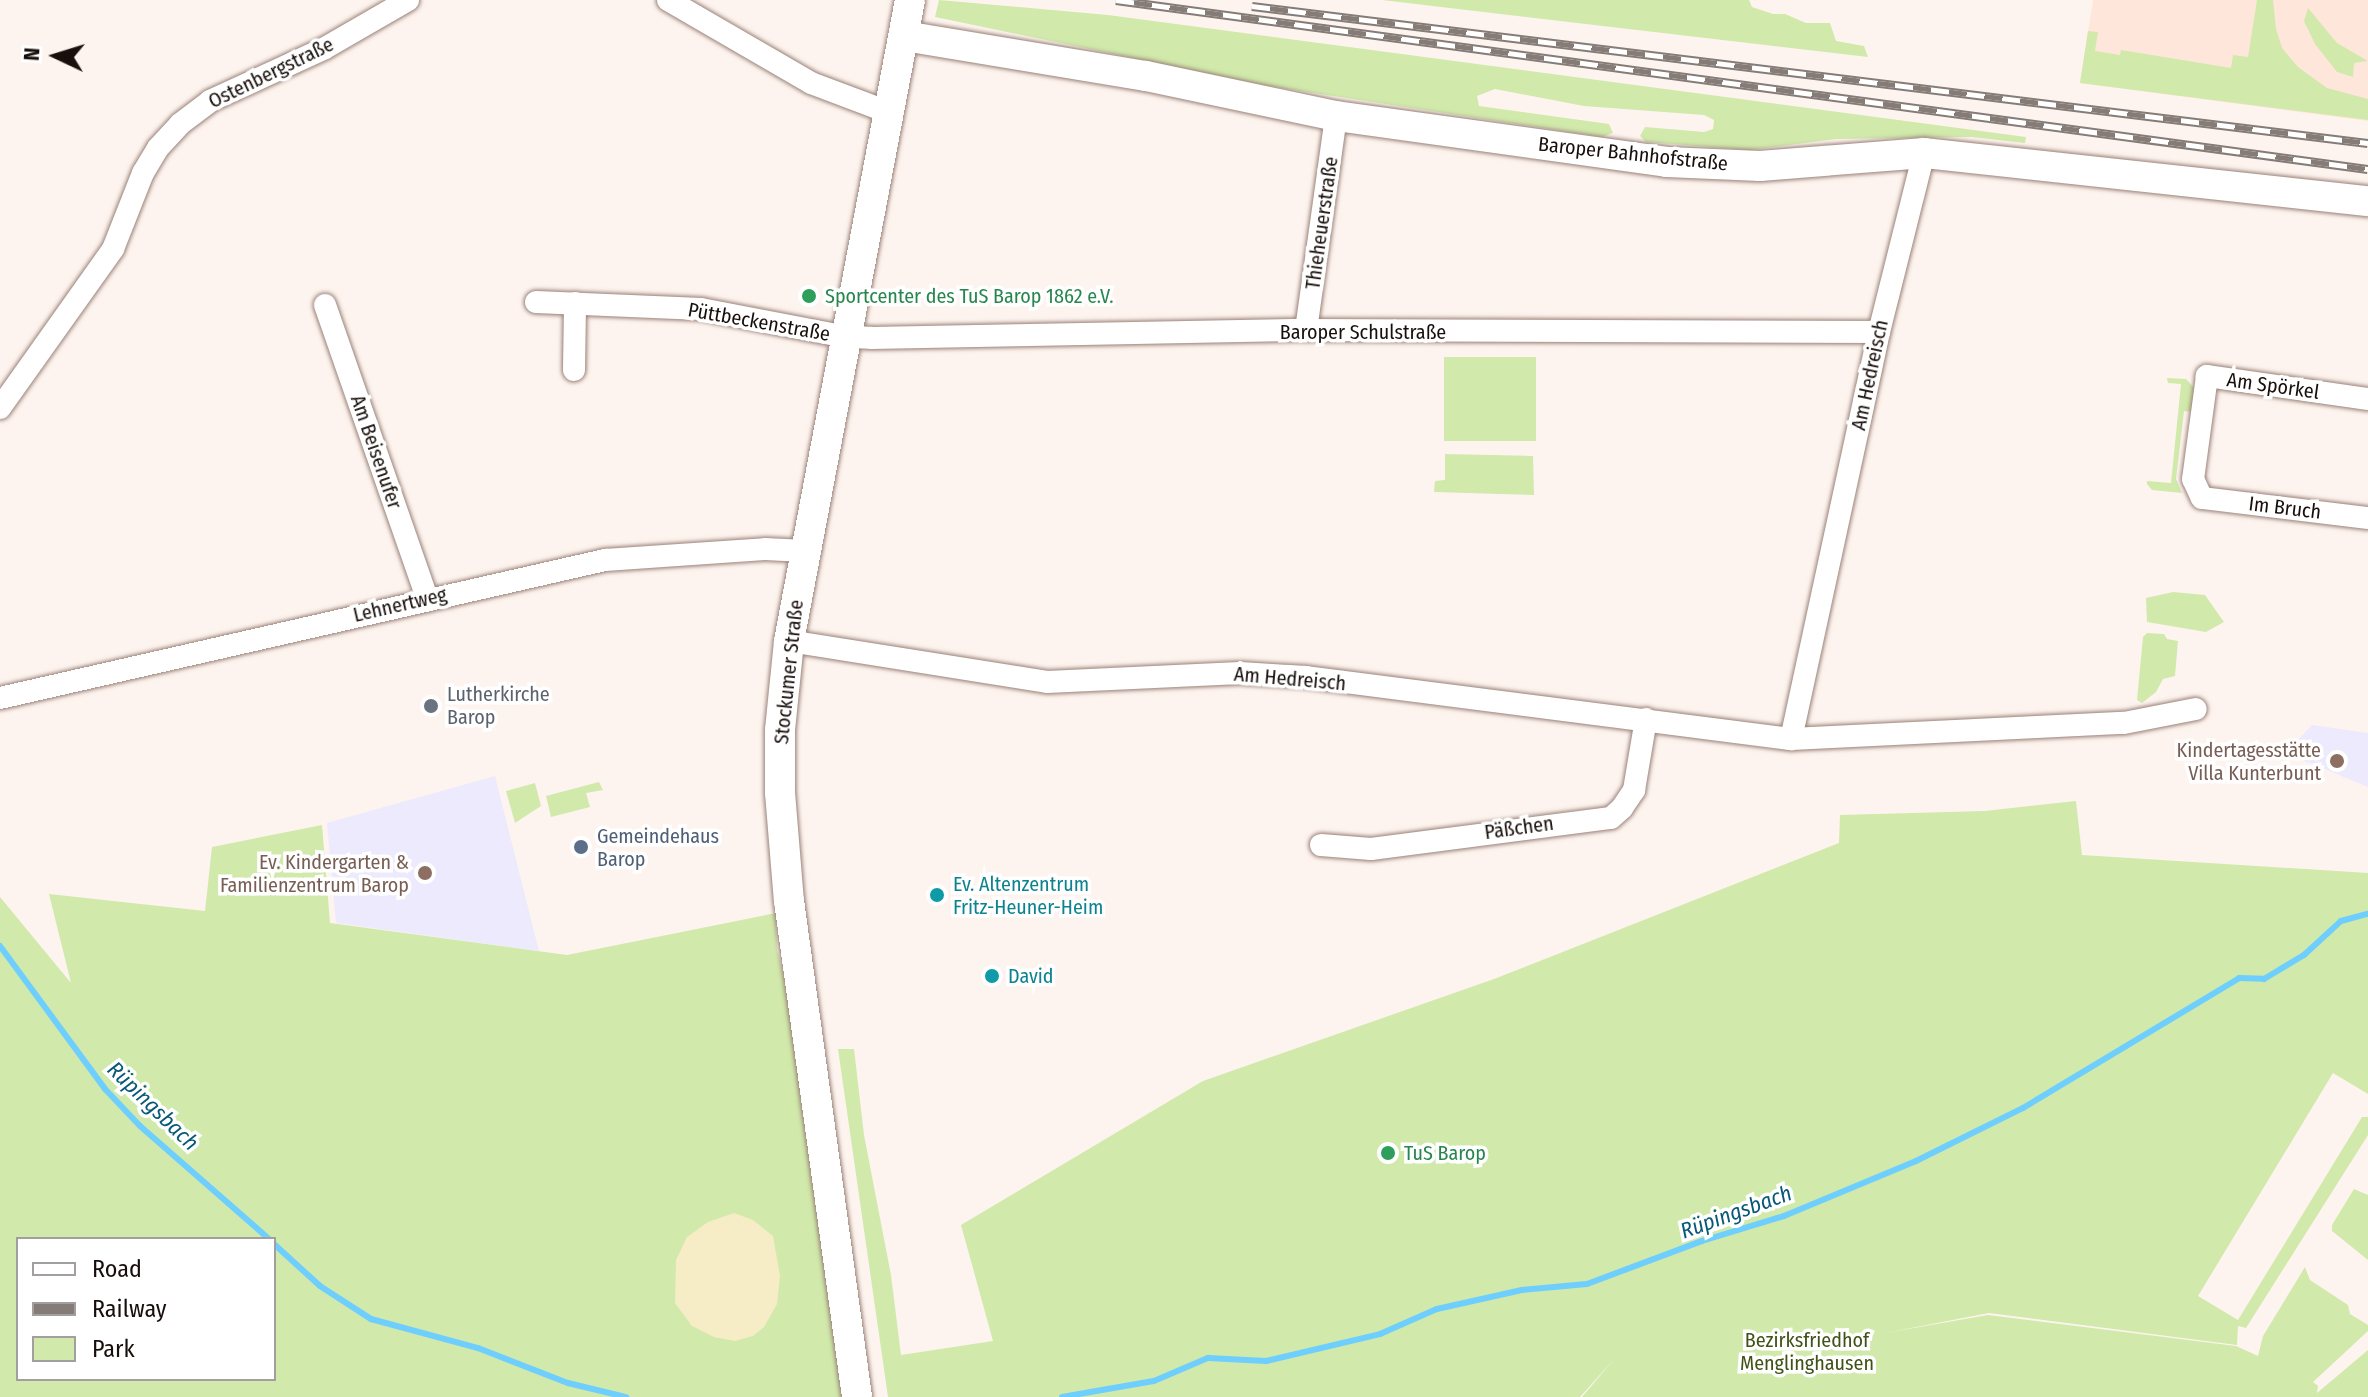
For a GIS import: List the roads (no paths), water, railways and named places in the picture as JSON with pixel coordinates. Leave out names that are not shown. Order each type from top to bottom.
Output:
[{"type":"street","name":"Ostenbergstraße","points":[[0,408],[113,249],[143,173],[158,148],[180,124],[210,101],[325,48],[408,0]]},
{"type":"street","points":[[668,0],[811,83],[888,112]]},
{"type":"street","name":"Stockumer Straße","points":[[857,1397],[783,845],[780,730],[789,641],[805,551],[910,0]]},
{"type":"street","name":"Baroper Bahnhofstraße","points":[[904,36],[1146,76],[1336,116],[1706,165],[1760,166],[1924,153],[2368,201]]},
{"type":"street","name":"Thieheuerstraße","points":[[1306,330],[1336,116]]},
{"type":"street","name":"Am Hedreisch","points":[[1791,739],[1879,332],[1924,153]]},
{"type":"street","name":"Püttbeckenstraße","points":[[536,302],[701,309],[847,337]]},
{"type":"street","points":[[574,370],[575,303]]},
{"type":"street","name":"Am Beisenufer","points":[[325,305],[427,598]]},
{"type":"street","name":"Baroper Schulstraße","points":[[847,337],[1306,330],[1879,332]]},
{"type":"street","name":"Am Spörkel","points":[[2202,498],[2193,479],[2207,376],[2368,399]]},
{"type":"street","name":"Im Bruch","points":[[2202,498],[2368,518]]},
{"type":"street","name":"Lehnertweg","points":[[4,696],[605,560],[765,549],[805,551]]},
{"type":"street","name":"Am Hedreisch","points":[[789,641],[1047,682],[1253,674],[1646,719],[1791,739],[2124,723],[2196,709]]},
{"type":"street","name":"Päßchen","points":[[1321,845],[1371,849],[1611,818],[1634,790],[1646,719]]},
{"type":"waterway","name":"Rüpingsbach","points":[[1062,1397],[1154,1381],[1208,1358],[1266,1361],[1380,1334],[1437,1309],[1522,1290],[1587,1284],[1702,1241],[1784,1216],[1916,1161],[2023,1108],[2239,978],[2264,979],[2304,955],[2341,921],[2368,914]]},
{"type":"waterway","name":"Rüpingsbach","points":[[0,946],[105,1089],[140,1126],[267,1237]]},
{"type":"waterway","name":"Rüpingsbach","points":[[276,1246],[320,1286],[371,1319],[478,1348],[568,1383],[626,1397]]},
{"type":"railway","points":[[1116,0],[2368,169]]},
{"type":"railway","points":[[1252,6],[2368,143]]},
{"type":"place","name":"Sportcenter des TuS Barop 1862 e.V.","points":[[809,296]]},
{"type":"place","name":"Lutherkirche Barop","points":[[431,706]]},
{"type":"place","name":"Kindertagesstätte Villa Kunterbunt","points":[[2337,761]]},
{"type":"place","name":"Gemeindehaus Barop","points":[[581,847]]},
{"type":"place","name":"Ev. Kindergarten & Familienzentrum Barop","points":[[425,873]]},
{"type":"place","name":"Ev. Altenzentrum Fritz-Heuner-Heim","points":[[937,895]]},
{"type":"place","name":"David","points":[[992,976]]},
{"type":"place","name":"TuS Barop","points":[[1388,1153]]},
{"type":"park label","name":"Bezirksfriedhof Menglinghausen","points":[[1807,1352]]}]
